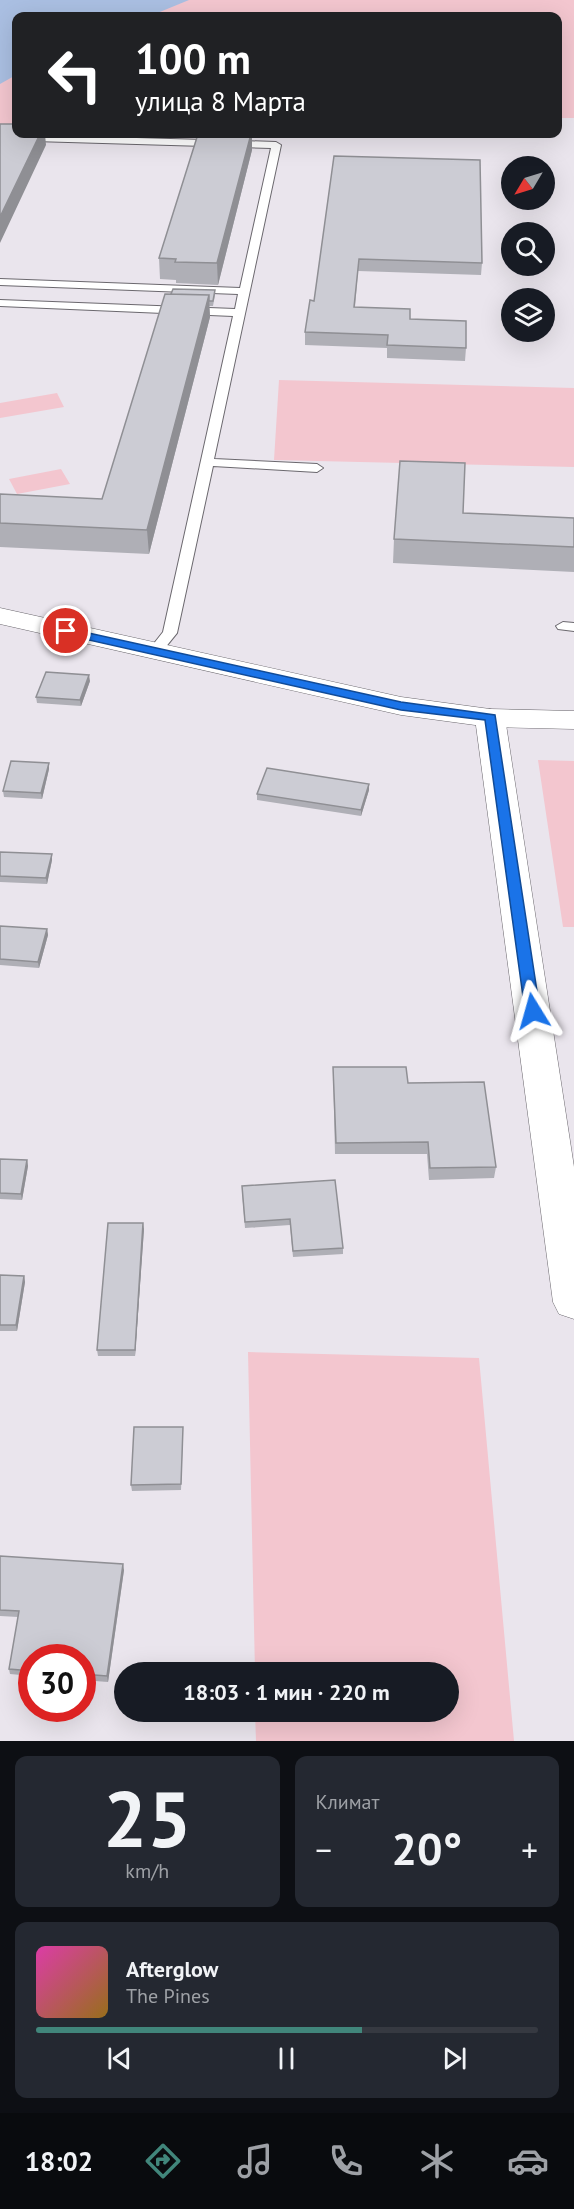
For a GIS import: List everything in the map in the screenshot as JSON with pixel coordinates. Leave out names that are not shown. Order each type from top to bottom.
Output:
[{"type":"street","points":[[0,616],[401,706],[490,717],[574,720]]},
{"type":"street","points":[[490,717],[574,1302]]},
{"type":"lane","points":[[34,138],[276,145],[170,633],[155,651]]},
{"type":"lane","points":[[0,282],[244,291]]},
{"type":"lane","points":[[0,303],[240,313]]},
{"type":"lane","points":[[207,462],[317,468]]},
{"type":"shaded area","points":[[0,0],[574,0],[574,118],[562,118],[562,12],[12,12],[12,124],[0,125]]},
{"type":"shaded area","points":[[279,380],[574,388],[574,467],[274,460]]},
{"type":"shaded area","points":[[57,393],[64,407],[0,418],[0,403]]},
{"type":"shaded area","points":[[61,469],[70,484],[17,494],[9,479]]},
{"type":"shaded area","points":[[538,760],[574,761],[574,927],[563,927]]},
{"type":"shaded area","points":[[248,1352],[479,1358],[514,1741],[256,1741],[255,1722],[459,1722],[459,1662],[255,1662]]},
{"type":"water","points":[[0,0],[189,0],[160,12],[12,12],[12,77],[0,84]]},
{"type":"building","points":[[0,124],[12,124],[12,138],[38,138],[0,217]]},
{"type":"building","points":[[197,138],[250,138],[217,263],[175,262],[176,259],[159,258]]},
{"type":"building","points":[[334,156],[480,160],[482,263],[359,259],[354,307],[410,309],[410,319],[466,321],[466,348],[387,345],[388,335],[305,332],[310,300],[314,301]]},
{"type":"building","points":[[173,289],[215,290],[213,301],[209,301],[209,295],[171,294]]},
{"type":"building","points":[[165,294],[209,295],[147,530],[0,523],[0,494],[102,499]]},
{"type":"building","points":[[400,461],[465,463],[463,513],[574,518],[574,547],[394,539]]},
{"type":"building","points":[[46,672],[89,675],[80,700],[36,697]]},
{"type":"building","points":[[11,761],[49,763],[41,793],[3,791]]},
{"type":"building","points":[[267,768],[369,784],[361,810],[257,794]]},
{"type":"building","points":[[0,852],[52,854],[46,878],[0,876]]},
{"type":"building","points":[[0,926],[47,929],[38,962],[0,959]]},
{"type":"building","points":[[333,1067],[406,1067],[408,1083],[484,1082],[496,1167],[430,1168],[428,1142],[336,1143]]},
{"type":"building","points":[[0,1159],[27,1160],[21,1194],[0,1193]]},
{"type":"building","points":[[335,1180],[343,1248],[293,1251],[290,1219],[245,1222],[242,1186]]},
{"type":"building","points":[[108,1223],[143,1223],[135,1350],[97,1350]]},
{"type":"building","points":[[0,1275],[24,1276],[16,1325],[0,1325]]},
{"type":"building","points":[[134,1427],[183,1427],[181,1484],[131,1485]]},
{"type":"building","points":[[0,1556],[123,1564],[107,1676],[96,1675],[96,1644],[18,1644],[18,1670],[9,1669],[19,1611],[0,1610]]},
{"type":"route","points":[[66,631],[401,706],[490,717],[533,1011]]}]
